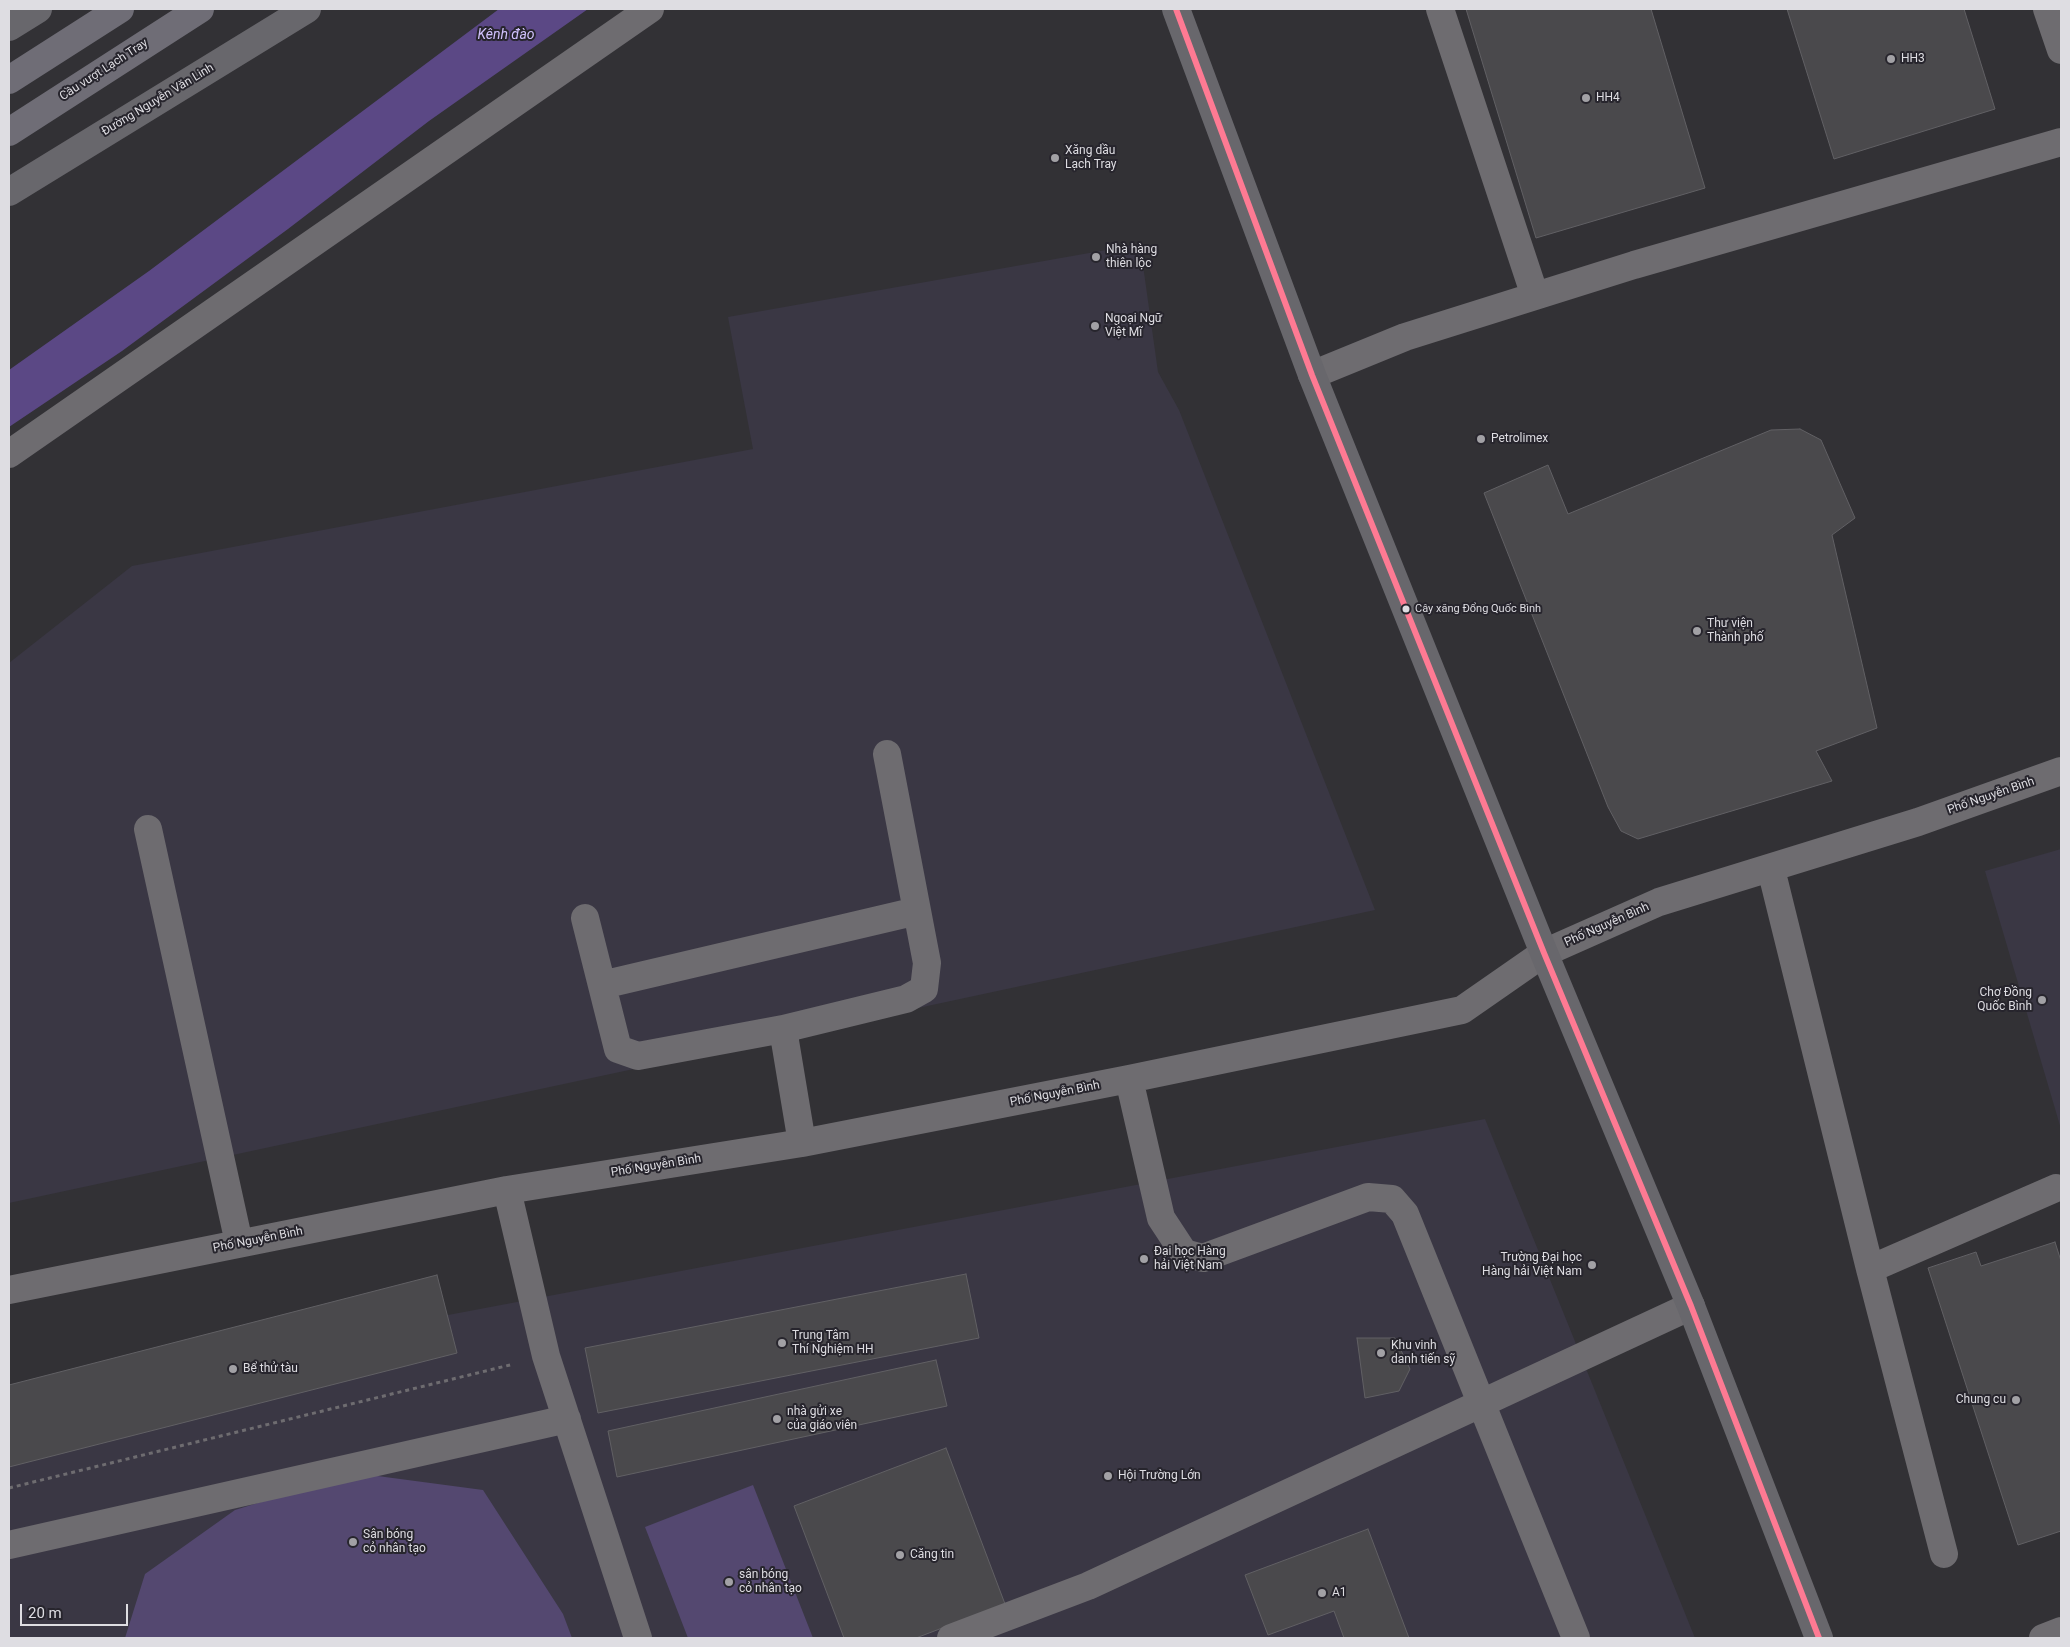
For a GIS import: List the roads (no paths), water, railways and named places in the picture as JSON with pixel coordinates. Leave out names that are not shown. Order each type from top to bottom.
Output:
[{"type":"highway","points":[[9,80],[120,9]]},
{"type":"highway","name":"Cầu vượt Lạch Tray","points":[[9,132],[200,9]]},
{"type":"main road","points":[[9,27],[38,9]]},
{"type":"main road","name":"Đường Nguyễn Văn Linh","points":[[9,192],[307,9]]},
{"type":"main road","points":[[1176,9],[1312,375],[1544,953],[1691,1306],[1819,1638]]},
{"type":"street","points":[[9,454],[650,9]]},
{"type":"street","points":[[1440,9],[1535,296]]},
{"type":"street","points":[[2047,9],[2061,50]]},
{"type":"street","points":[[1312,375],[1405,337],[1634,265],[2061,142]]},
{"type":"street","points":[[585,918],[618,1049],[638,1056],[783,1029],[906,999],[924,989],[927,963],[887,754]]},
{"type":"street","name":"Phố Nguyễn Bình","points":[[9,1290],[507,1190],[802,1143],[1130,1080],[1462,1010],[1544,953],[1659,902],[1771,869],[1918,822],[2061,771]]},
{"type":"street","points":[[148,829],[239,1243]]},
{"type":"street","points":[[1771,869],[1870,1269],[1944,1554]]},
{"type":"street","points":[[602,984],[917,911]]},
{"type":"street","points":[[783,1029],[802,1143]]},
{"type":"street","points":[[1130,1080],[1161,1218],[1184,1253],[1202,1258],[1368,1197],[1392,1199],[1405,1214],[1576,1638]]},
{"type":"street","points":[[1870,1269],[2056,1188]]},
{"type":"street","points":[[507,1190],[546,1356],[638,1638]]},
{"type":"street","points":[[951,1638],[1088,1586],[1480,1402],[1691,1306]]},
{"type":"street","points":[[9,1545],[567,1419]]},
{"type":"street","points":[[2043,1638],[2061,1631]]},
{"type":"water","name":"Kênh đào","points":[[499,9],[588,9],[429,121],[288,229],[122,351],[9,427],[9,370],[149,271]]},
{"type":"place","name":"HH3","points":[[1891,59]]},
{"type":"place","name":"HH4","points":[[1586,98]]},
{"type":"place","name":"Xăng dầu Lạch Tray","points":[[1055,158]]},
{"type":"place","name":"Nhà hàng thiên lộc","points":[[1096,257]]},
{"type":"place","name":"Ngoại Ngữ Việt Mĩ","points":[[1095,326]]},
{"type":"place","name":"Petrolimex","points":[[1481,439]]},
{"type":"place","name":"Cây xăng Đổng Quốc Bình","points":[[1406,609]]},
{"type":"place","name":"Thư viện Thành phố","points":[[1697,631]]},
{"type":"place","name":"Chợ Đồng Quốc Bình","points":[[2042,1000]]},
{"type":"place","name":"Đại học Hàng hải Việt Nam","points":[[1144,1259]]},
{"type":"place","name":"Trường Đại học Hàng hải Việt Nam","points":[[1592,1265]]},
{"type":"place","name":"Trung Tâm Thí Nghiệm HH","points":[[782,1343]]},
{"type":"place","name":"Khu vinh danh tiến sỹ","points":[[1381,1353]]},
{"type":"place","name":"Bể thử tàu","points":[[233,1369]]},
{"type":"place","name":"Chung cu","points":[[2016,1400]]},
{"type":"place","name":"nhà gửi xe của giáo viên","points":[[777,1419]]},
{"type":"place","name":"Hội Trường Lớn","points":[[1108,1476]]},
{"type":"place","name":"Sân bóng cỏ nhân tạo","points":[[353,1542]]},
{"type":"place","name":"Căng tin","points":[[900,1555]]},
{"type":"place","name":"sân bóng cỏ nhân tạo","points":[[729,1582]]},
{"type":"place","name":"A1","points":[[1322,1593]]}]
